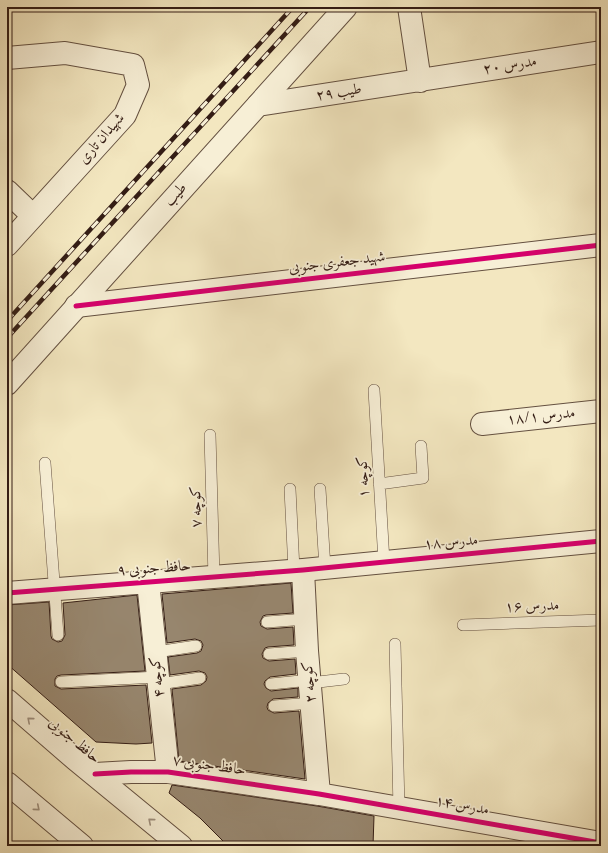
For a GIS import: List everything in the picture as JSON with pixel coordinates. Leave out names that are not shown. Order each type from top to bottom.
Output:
[{"type":"street","name":"طیب","points":[[7,384],[346,7]]},
{"type":"street","points":[[409,7],[420,81]]},
{"type":"street","name":"مدرس ۲۰","points":[[420,81],[601,52]]},
{"type":"street","name":"شهیدان تاری","points":[[7,58],[65,53],[133,65],[138,85],[125,116],[7,245]]},
{"type":"street","name":"طیب ۲۹","points":[[258,105],[420,81]]},
{"type":"street","points":[[7,191],[33,216]]},
{"type":"street","name":"شهید جعفری جنوبی","points":[[76,306],[601,245]]},
{"type":"street","name":"مدرس ۱۸/۱","points":[[482,424],[601,411]]},
{"type":"street","name":"مدرس ۱۸","points":[[299,570],[601,541]]},
{"type":"street","name":"حافظ جنوبی ۹","points":[[7,593],[299,570]]},
{"type":"street","name":"کوچه ۲","points":[[299,570],[306,619],[307,651],[319,794]]},
{"type":"street","name":"کوچه ۴","points":[[148,582],[168,772]]},
{"type":"street","name":"حافظ جنوبی","points":[[7,700],[181,846]]},
{"type":"street","name":"حافظ جنوبی ۷","points":[[95,774],[168,772],[319,794]]},
{"type":"street","points":[[7,783],[82,846]]},
{"type":"street","name":"مدرس ۱۴","points":[[319,794],[601,843]]},
{"type":"lane","name":"کوچه ۱","points":[[374,390],[384,562]]},
{"type":"lane","name":"کوچه ۷","points":[[210,436],[214,577]]},
{"type":"lane","points":[[379,484],[423,478],[421,446]]},
{"type":"lane","points":[[45,463],[58,635]]},
{"type":"lane","points":[[290,489],[299,570]]},
{"type":"lane","points":[[320,489],[325,568]]},
{"type":"lane","points":[[267,622],[306,619]]},
{"type":"lane","name":"مدرس ۱۶","points":[[463,625],[601,620]]},
{"type":"lane","points":[[395,644],[400,808]]},
{"type":"lane","points":[[156,652],[196,646]]},
{"type":"lane","points":[[269,654],[307,651]]},
{"type":"lane","points":[[61,682],[200,678]]},
{"type":"lane","points":[[274,706],[311,689],[344,679]]},
{"type":"lane","points":[[271,684],[311,689]]},
{"type":"building","points":[[291,583],[293,613],[266,615],[263,616],[260,622],[261,626],[267,629],[293,627],[294,645],[268,647],[265,648],[262,654],[263,658],[269,661],[295,659],[296,674],[270,677],[264,684],[266,688],[271,691],[298,688],[298,697],[273,699],[268,703],[267,707],[268,710],[274,713],[299,711],[305,779],[179,761],[172,689],[201,685],[206,681],[207,677],[205,673],[199,671],[170,675],[168,657],[197,653],[201,651],[203,645],[201,641],[195,639],[167,643],[162,594]]},
{"type":"building","points":[[137,595],[145,671],[61,675],[57,676],[55,679],[55,686],[61,689],[146,685],[152,743],[136,744],[96,742],[7,664],[7,605],[49,602],[51,636],[52,639],[58,642],[62,641],[65,635],[63,603]]},
{"type":"building","points":[[172,785],[317,806],[374,816],[373,846],[228,846],[200,818],[169,793]]},
{"type":"railway","points":[[7,321],[293,7]]},
{"type":"railway","points":[[7,338],[310,7]]},
{"type":"cycle path","points":[[76,306],[601,245]]},
{"type":"cycle path","points":[[7,593],[303,570],[601,541]]},
{"type":"cycle path","points":[[95,774],[168,772],[319,794],[601,843]]}]
